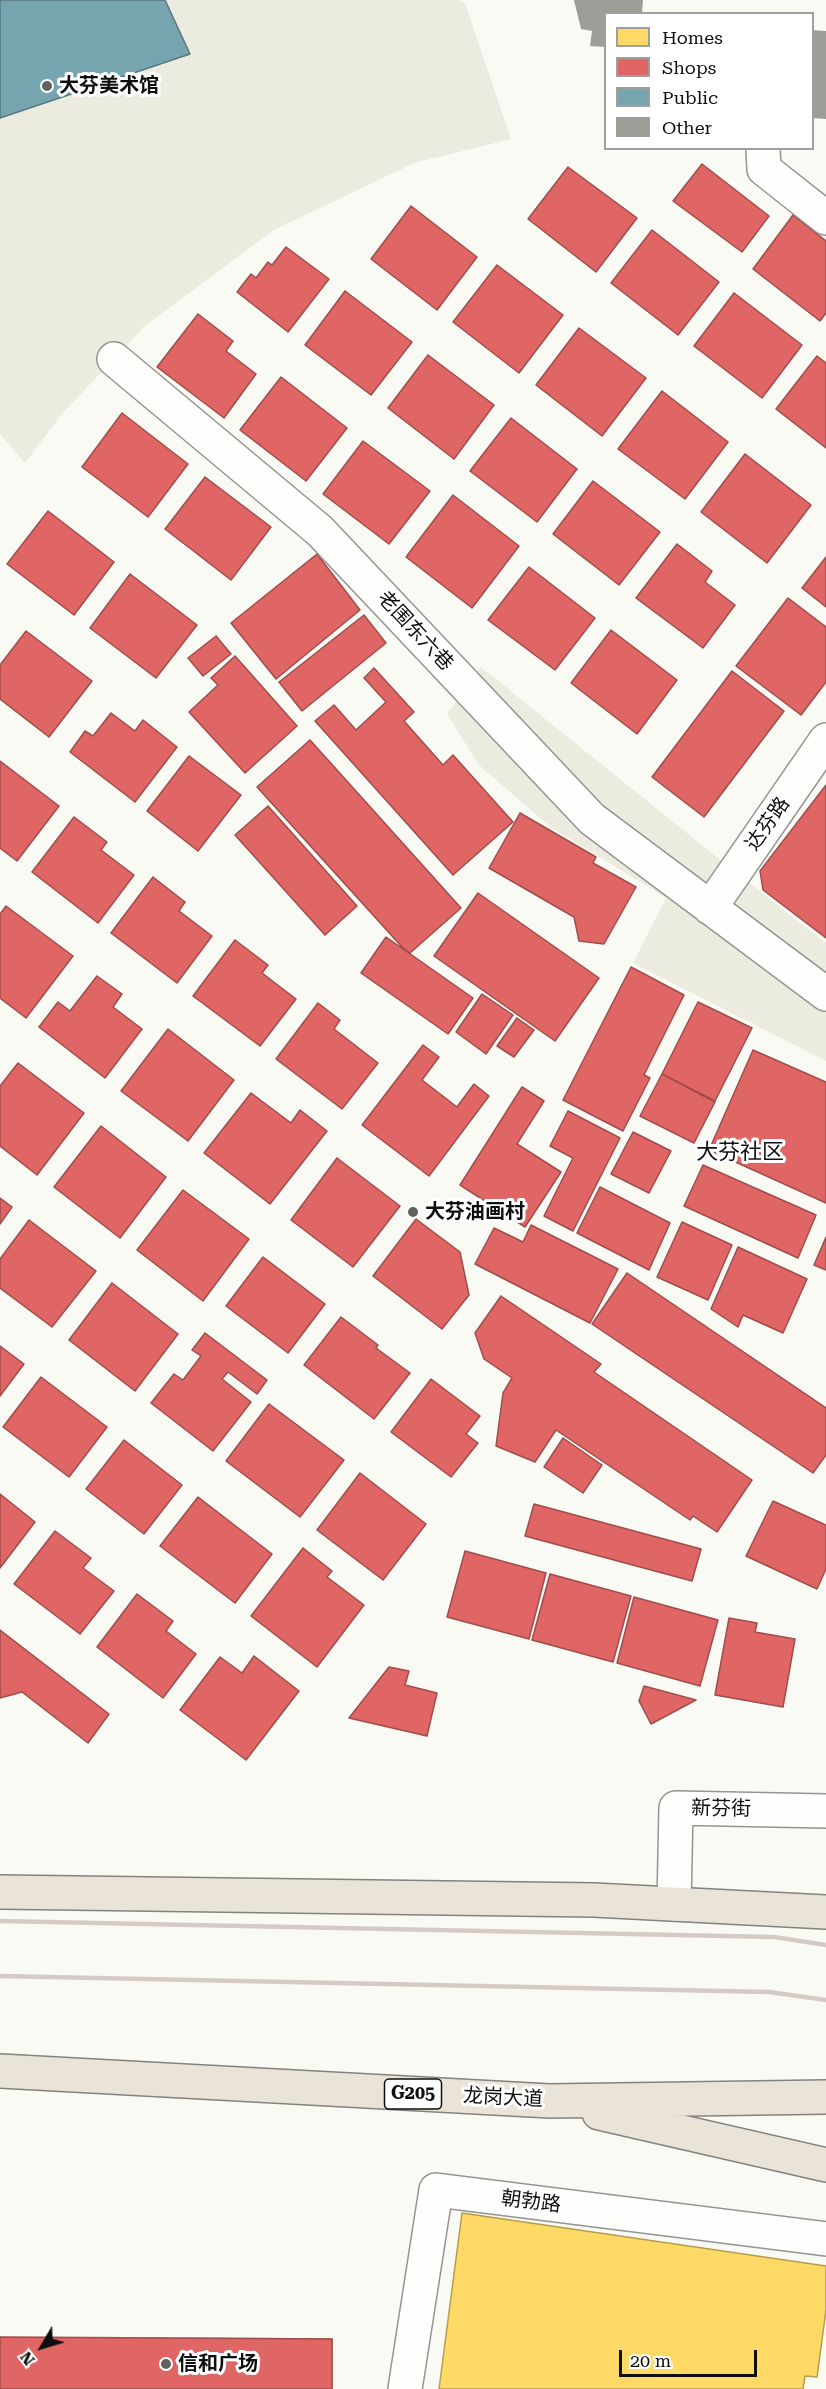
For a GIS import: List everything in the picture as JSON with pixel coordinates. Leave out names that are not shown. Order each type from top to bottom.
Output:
[{"type":"highway","points":[[0,1892],[570,1899],[826,1912]]},
{"type":"highway","name":"龙岗大道","points":[[0,2071],[550,2101],[826,2097]]},
{"type":"highway","points":[[550,2101],[826,2165]]},
{"type":"street","points":[[763,150],[764,169],[826,218]]},
{"type":"street","name":"老围东六巷","points":[[114,359],[320,531],[592,819],[826,994]]},
{"type":"street","name":"达芬路","points":[[710,908],[826,740]]},
{"type":"street","name":"新芬街","points":[[674,1904],[676,1808],[826,1811]]},
{"type":"street","name":"朝勃路","points":[[405,2389],[435,2190],[826,2239]]},
{"type":"shaded area","points":[[165,0],[460,0],[465,3],[511,139],[414,163],[274,230],[146,325],[61,415],[25,463],[0,434],[0,118]]},
{"type":"shaded area","points":[[481,667],[826,943],[826,1061],[633,963],[666,898],[549,826],[479,765],[447,714]]},
{"type":"building: Homes","points":[[462,2213],[826,2266],[826,2310],[817,2377],[805,2376],[803,2389],[439,2389]]},
{"type":"building: Homes","points":[[153,2338],[332,2339],[332,2389],[154,2389]]},
{"type":"building: Shops","points":[[702,164],[769,216],[742,252],[673,201]]},
{"type":"building: Shops","points":[[568,167],[637,218],[596,272],[528,219]]},
{"type":"building: Shops","points":[[411,206],[477,257],[437,310],[371,259]]},
{"type":"building: Shops","points":[[793,215],[826,241],[826,313],[820,321],[753,269]]},
{"type":"building: Shops","points":[[652,230],[719,282],[678,335],[611,283]]},
{"type":"building: Shops","points":[[286,247],[329,279],[288,332],[237,292],[251,274],[256,278],[268,262],[272,265]]},
{"type":"building: Shops","points":[[497,265],[563,315],[519,373],[453,322]]},
{"type":"building: Shops","points":[[345,291],[412,342],[371,395],[305,345]]},
{"type":"building: Shops","points":[[734,293],[802,345],[762,398],[694,346]]},
{"type":"building: Shops","points":[[198,314],[233,341],[226,351],[256,374],[224,418],[157,367]]},
{"type":"building: Shops","points":[[579,328],[646,378],[602,436],[536,385]]},
{"type":"building: Shops","points":[[428,355],[494,405],[454,459],[388,408]]},
{"type":"building: Shops","points":[[817,356],[826,363],[826,448],[776,409]]},
{"type":"building: Shops","points":[[281,377],[347,428],[306,481],[240,430]]},
{"type":"building: Shops","points":[[662,391],[728,442],[685,499],[618,449]]},
{"type":"building: Shops","points":[[122,413],[188,464],[148,517],[82,467]]},
{"type":"building: Shops","points":[[511,418],[577,469],[537,522],[470,471]]},
{"type":"building: Shops","points":[[363,441],[430,491],[389,544],[323,494]]},
{"type":"building: Shops","points":[[745,454],[811,505],[767,563],[701,512]]},
{"type":"building: Shops","points":[[205,477],[271,527],[231,580],[165,529]]},
{"type":"building: Shops","points":[[593,481],[660,532],[619,585],[553,534]]},
{"type":"building: Shops","points":[[453,495],[519,546],[472,608],[406,557]]},
{"type":"building: Shops","points":[[48,511],[114,562],[74,615],[7,564]]},
{"type":"building: Shops","points":[[677,544],[712,571],[705,582],[735,605],[703,648],[636,598]]},
{"type":"building: Shops","points":[[317,554],[360,610],[276,679],[231,623]]},
{"type":"building: Shops","points":[[826,557],[826,607],[802,588]]},
{"type":"building: Shops","points":[[529,567],[595,618],[555,670],[488,620]]},
{"type":"building: Shops","points":[[130,574],[197,625],[156,678],[90,628]]},
{"type":"building: Shops","points":[[788,598],[826,627],[826,682],[801,715],[736,666]]},
{"type":"building: Shops","points":[[364,615],[386,643],[302,711],[279,682]]},
{"type":"building: Shops","points":[[611,630],[677,680],[637,734],[571,683]]},
{"type":"building: Shops","points":[[26,631],[92,681],[49,737],[0,699],[0,665]]},
{"type":"building: Shops","points":[[216,636],[231,654],[203,676],[188,658]]},
{"type":"building: Shops","points":[[235,656],[297,726],[245,773],[189,712],[218,685],[211,678]]},
{"type":"building: Shops","points":[[374,668],[414,712],[404,721],[443,765],[453,755],[513,822],[453,875],[315,721],[334,705],[356,730],[386,702],[364,678]]},
{"type":"building: Shops","points":[[732,671],[784,711],[704,817],[652,777]]},
{"type":"building: Shops","points":[[111,713],[135,731],[143,720],[177,747],[135,802],[70,752],[85,731],[93,736]]},
{"type":"building: Shops","points":[[310,740],[461,908],[410,953],[402,947],[257,787]]},
{"type":"building: Shops","points":[[189,756],[241,795],[198,851],[147,811]]},
{"type":"building: Shops","points":[[0,761],[59,806],[17,861],[0,848]]},
{"type":"building: Shops","points":[[826,785],[826,938],[763,890],[760,871]]},
{"type":"building: Shops","points":[[268,806],[357,906],[325,935],[235,835]]},
{"type":"building: Shops","points":[[520,813],[596,857],[593,863],[636,887],[604,944],[579,941],[574,917],[489,868]]},
{"type":"building: Shops","points":[[74,817],[107,842],[101,850],[134,875],[98,923],[32,872]]},
{"type":"building: Shops","points":[[153,877],[185,902],[179,911],[212,936],[177,983],[111,933]]},
{"type":"building: Shops","points":[[478,893],[599,978],[555,1041],[434,956]]},
{"type":"building: Shops","points":[[6,906],[73,956],[26,1018],[0,998],[0,914]]},
{"type":"building: Shops","points":[[386,937],[473,998],[448,1034],[361,973]]},
{"type":"building: Shops","points":[[235,940],[268,965],[262,973],[296,999],[260,1046],[193,996]]},
{"type":"building: Shops","points":[[631,967],[684,995],[644,1075],[650,1078],[623,1131],[563,1100]]},
{"type":"building: Shops","points":[[97,976],[122,994],[113,1007],[142,1029],[105,1078],[39,1027],[58,1002],[70,1011]]},
{"type":"building: Shops","points":[[482,994],[513,1015],[486,1054],[456,1032]]},
{"type":"building: Shops","points":[[698,1002],[752,1028],[715,1101],[662,1074]]},
{"type":"building: Shops","points":[[318,1003],[340,1020],[334,1029],[378,1063],[342,1109],[276,1059]]},
{"type":"building: Shops","points":[[517,1018],[534,1030],[514,1057],[497,1046]]},
{"type":"building: Shops","points":[[168,1029],[234,1080],[188,1141],[121,1091]]},
{"type":"building: Shops","points":[[423,1045],[439,1057],[422,1080],[457,1107],[474,1084],[489,1096],[429,1176],[362,1125]]},
{"type":"building: Shops","points":[[753,1050],[826,1082],[826,1203],[709,1150]]},
{"type":"building: Shops","points":[[18,1063],[84,1113],[37,1175],[0,1146],[0,1086]]},
{"type":"building: Shops","points":[[662,1074],[715,1102],[694,1143],[640,1116]]},
{"type":"building: Shops","points":[[522,1087],[544,1101],[517,1144],[561,1172],[525,1227],[460,1185]]},
{"type":"building: Shops","points":[[251,1093],[291,1123],[300,1110],[327,1131],[270,1204],[204,1153]]},
{"type":"building: Shops","points":[[568,1111],[620,1138],[573,1231],[544,1216],[573,1158],[550,1146]]},
{"type":"building: Shops","points":[[101,1126],[166,1177],[120,1238],[54,1187]]},
{"type":"building: Shops","points":[[633,1132],[671,1151],[649,1193],[611,1174]]},
{"type":"building: Shops","points":[[337,1158],[400,1206],[353,1267],[291,1220]]},
{"type":"building: Shops","points":[[703,1165],[816,1215],[798,1258],[684,1206]]},
{"type":"building: Shops","points":[[600,1187],[670,1223],[649,1270],[577,1233]]},
{"type":"building: Shops","points":[[183,1190],[249,1239],[203,1301],[137,1250]]},
{"type":"building: Shops","points":[[0,1198],[12,1207],[0,1224]]},
{"type":"building: Shops","points":[[416,1219],[460,1252],[469,1295],[442,1329],[373,1276]]},
{"type":"building: Shops","points":[[29,1220],[96,1271],[52,1327],[0,1288],[0,1259]]},
{"type":"building: Shops","points":[[682,1222],[732,1245],[708,1300],[657,1277]]},
{"type":"building: Shops","points":[[531,1225],[618,1269],[590,1323],[475,1264],[494,1228],[523,1242]]},
{"type":"building: Shops","points":[[826,1237],[826,1270],[814,1265]]},
{"type":"building: Shops","points":[[738,1247],[807,1279],[783,1333],[743,1315],[738,1327],[711,1309]]},
{"type":"building: Shops","points":[[263,1257],[325,1304],[288,1353],[226,1306]]},
{"type":"building: Shops","points":[[627,1273],[826,1408],[826,1455],[813,1473],[592,1324]]},
{"type":"building: Shops","points":[[112,1283],[178,1334],[135,1391],[69,1340]]},
{"type":"building: Shops","points":[[501,1296],[601,1364],[594,1372],[752,1480],[717,1532],[693,1516],[690,1520],[556,1430],[535,1462],[496,1446],[503,1393],[512,1378],[484,1359],[475,1333]]},
{"type":"building: Shops","points":[[341,1317],[378,1345],[376,1348],[410,1373],[374,1419],[304,1365]]},
{"type":"building: Shops","points":[[205,1333],[267,1380],[257,1394],[228,1372],[222,1379],[251,1402],[213,1451],[151,1403],[174,1374],[183,1380],[201,1356],[192,1350]]},
{"type":"building: Shops","points":[[0,1346],[24,1364],[0,1396]]},
{"type":"building: Shops","points":[[41,1377],[107,1427],[69,1477],[3,1427]]},
{"type":"building: Shops","points":[[431,1379],[480,1416],[466,1434],[478,1443],[451,1477],[391,1432]]},
{"type":"building: Shops","points":[[269,1404],[344,1460],[300,1517],[226,1461]]},
{"type":"building: Shops","points":[[563,1438],[602,1465],[583,1493],[544,1467]]},
{"type":"building: Shops","points":[[124,1440],[182,1485],[144,1534],[86,1489]]},
{"type":"building: Shops","points":[[360,1473],[426,1524],[383,1580],[317,1530]]},
{"type":"building: Shops","points":[[0,1494],[35,1522],[0,1568]]},
{"type":"building: Shops","points":[[198,1497],[272,1554],[235,1603],[160,1546]]},
{"type":"building: Shops","points":[[773,1501],[826,1525],[826,1569],[817,1589],[746,1556]]},
{"type":"building: Shops","points":[[534,1504],[701,1549],[692,1581],[525,1536]]},
{"type":"building: Shops","points":[[55,1531],[91,1558],[83,1568],[114,1591],[80,1634],[14,1584]]},
{"type":"building: Shops","points":[[303,1548],[332,1571],[327,1577],[364,1605],[317,1667],[251,1616]]},
{"type":"building: Shops","points":[[465,1551],[546,1573],[529,1639],[447,1617]]},
{"type":"building: Shops","points":[[550,1574],[631,1596],[613,1662],[532,1640]]},
{"type":"building: Shops","points":[[137,1594],[173,1621],[166,1631],[196,1654],[163,1698],[97,1647]]},
{"type":"building: Shops","points":[[634,1597],[718,1620],[700,1686],[617,1663]]},
{"type":"building: Shops","points":[[729,1618],[757,1623],[755,1632],[795,1639],[783,1707],[715,1695]]},
{"type":"building: Shops","points":[[0,1630],[109,1714],[88,1743],[22,1692],[0,1698]]},
{"type":"building: Shops","points":[[254,1656],[299,1691],[246,1760],[180,1710],[220,1657],[242,1673]]},
{"type":"building: Shops","points":[[389,1667],[409,1671],[405,1685],[437,1693],[427,1736],[349,1718]]},
{"type":"building: Shops","points":[[644,1686],[696,1700],[651,1724],[639,1701]]},
{"type":"building: Shops","name":"信和广场","points":[[0,2337],[332,2339],[332,2389],[0,2389]]},
{"type":"building: Public","name":"大芬美术馆","points":[[0,0],[165,0],[190,54],[0,118]]},
{"type":"building: Other","points":[[574,0],[643,0],[642,12],[604,12],[604,47],[590,46],[592,31],[581,29]]},
{"type":"building: Other","points":[[814,30],[826,31],[826,119],[814,118]]},
{"type":"railway","points":[[0,1921],[774,1937],[826,1945]]},
{"type":"railway","points":[[0,1976],[769,1992],[826,2000]]},
{"type":"place","name":"大芬美术馆","points":[[47,86]]},
{"type":"place","name":"大芬油画村","points":[[413,1212]]},
{"type":"place","name":"信和广场","points":[[166,2364]]},
{"type":"district","name":"大芬社区","points":[[740,1153]]}]
